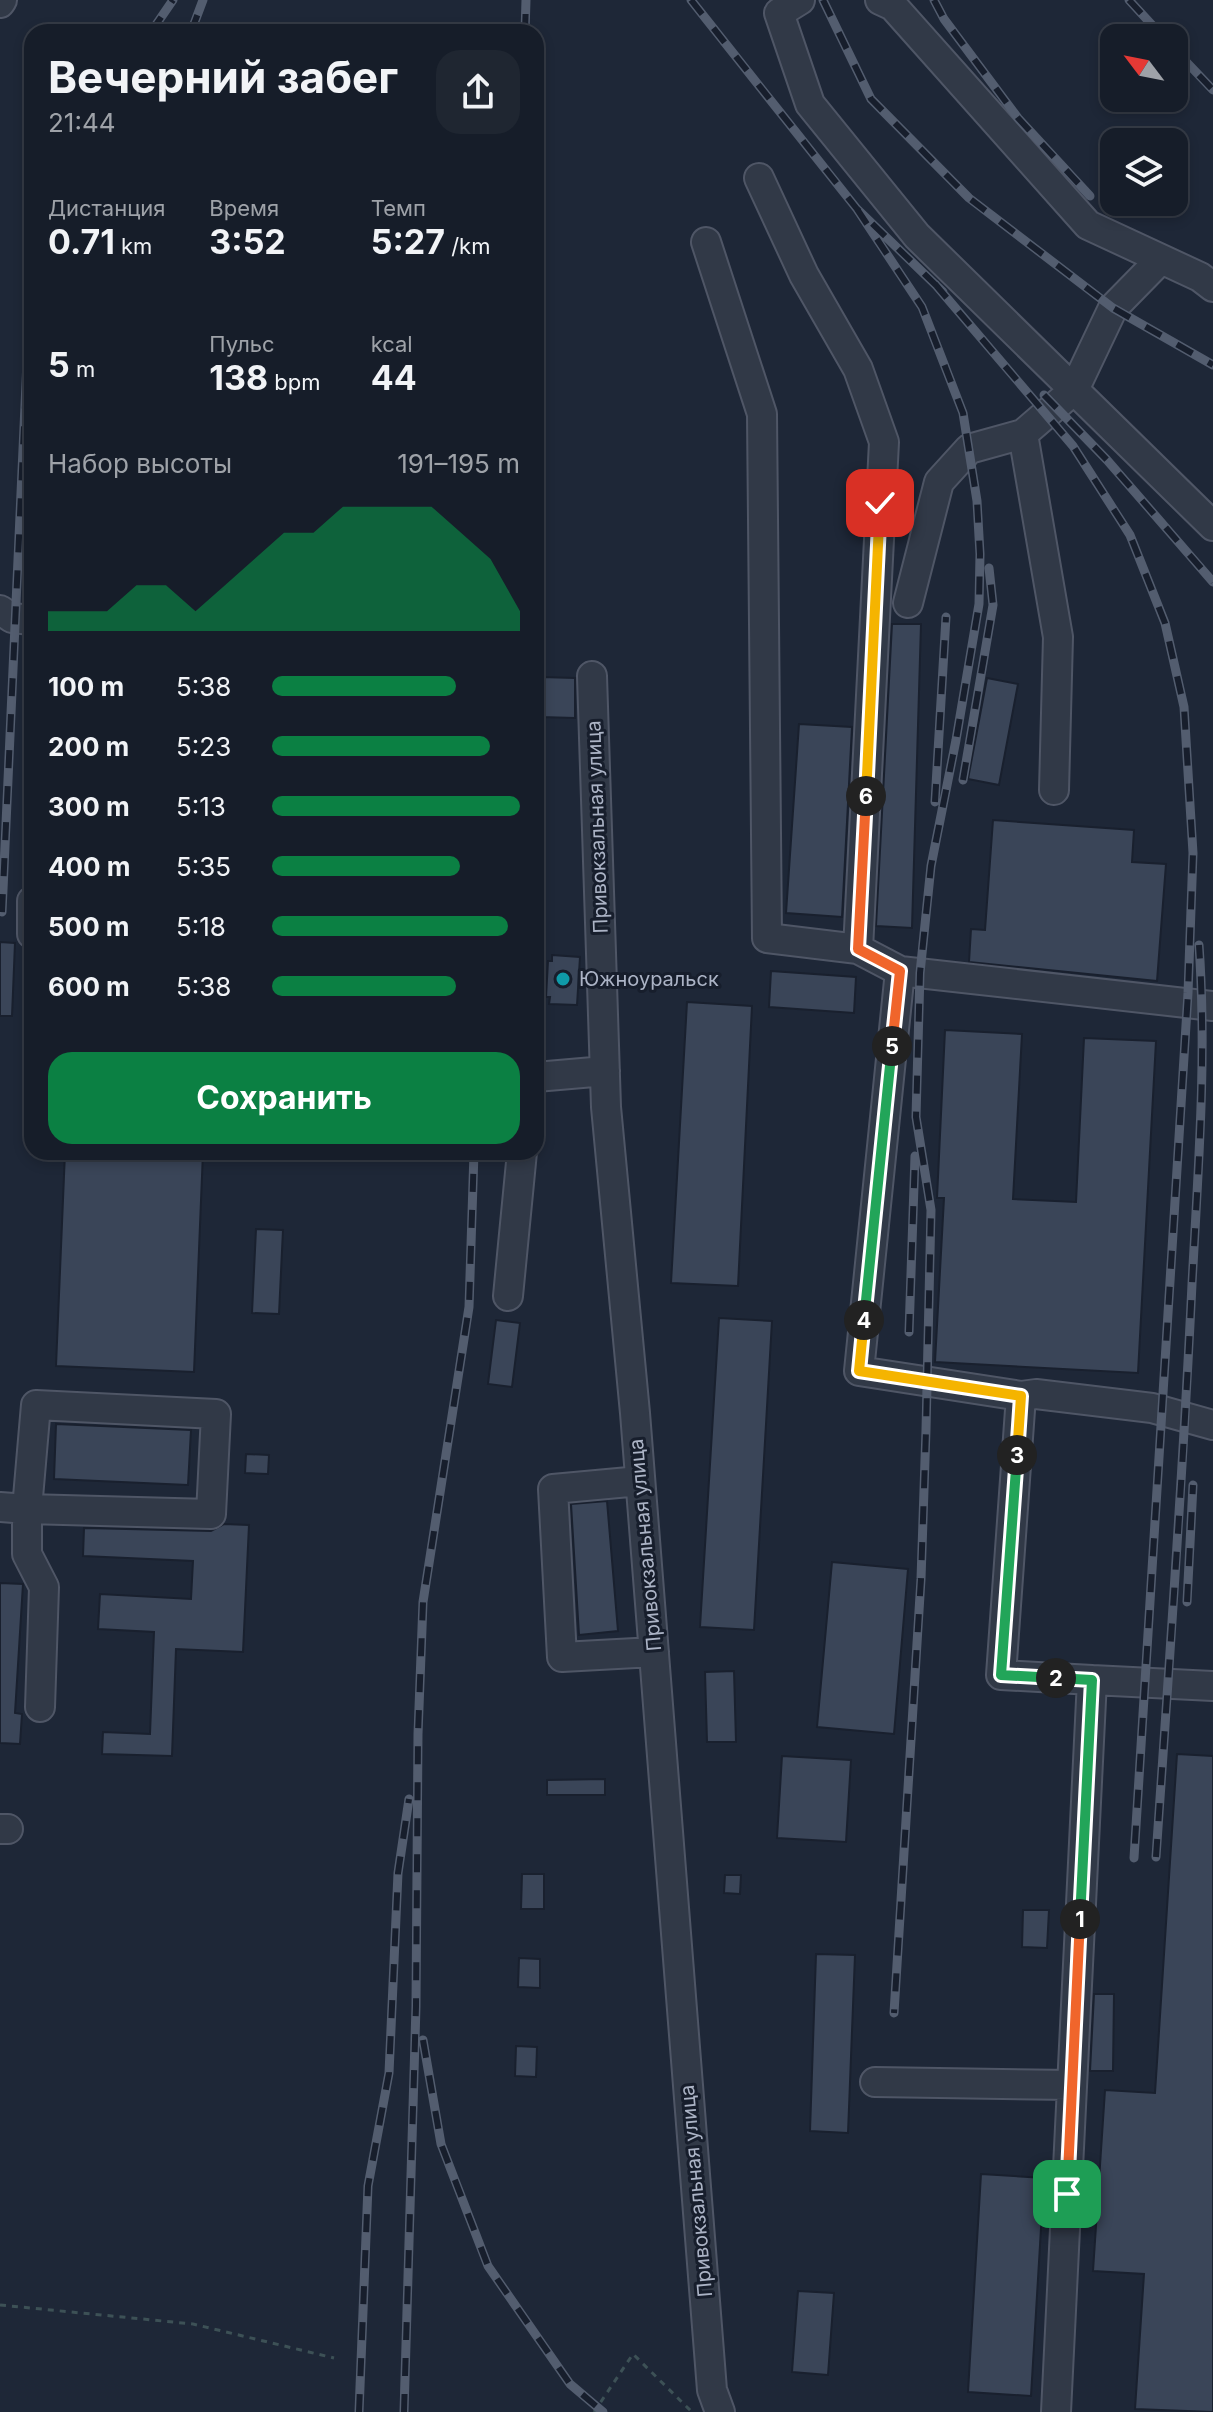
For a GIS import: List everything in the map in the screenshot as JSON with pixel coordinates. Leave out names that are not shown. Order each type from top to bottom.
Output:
[{"type":"street","points":[[800,0],[779,13],[810,104],[917,236],[1213,526]]},
{"type":"street","points":[[880,0],[893,6],[1088,225],[1200,277],[1213,287]]},
{"type":"street","points":[[759,178],[804,275],[858,369],[884,442],[858,949]]},
{"type":"street","points":[[706,242],[762,414],[767,938],[858,949],[900,971],[1213,1006]]},
{"type":"street","points":[[908,603],[939,482],[969,449],[1023,434],[1074,390],[1113,308],[1161,259]]},
{"type":"street","points":[[1023,434],[1058,637],[1054,790]]},
{"type":"street","points":[[0,610],[12,618],[24,619]]},
{"type":"street","name":"Привокзальная улица","points":[[592,676],[606,1107],[640,1481],[712,2390],[720,2412]]},
{"type":"street","points":[[900,971],[859,1371],[1021,1396],[1036,1394],[1152,1408],[1213,1425]]},
{"type":"street","points":[[544,1076],[605,1071]]},
{"type":"street","points":[[508,1296],[521,1160]]},
{"type":"street","points":[[1021,1396],[1001,1675],[1213,1686]]},
{"type":"street","points":[[14,1508],[211,1514],[216,1414],[36,1405],[14,1508],[27,1554],[44,1587],[40,1707]]},
{"type":"street","points":[[640,1481],[553,1489],[562,1657],[654,1652]]},
{"type":"street","points":[[1056,2412],[1092,1680]]},
{"type":"street","points":[[875,2082],[1072,2085]]},
{"type":"path","points":[[0,2305],[193,2324],[334,2358]]},
{"type":"path","points":[[594,2412],[633,2354],[692,2412]]},
{"type":"building","points":[[892,624],[921,624],[912,928],[876,926]]},
{"type":"building","points":[[544,677],[575,678],[575,718],[544,717]]},
{"type":"building","points":[[987,678],[1018,684],[999,785],[968,779]]},
{"type":"building","points":[[799,724],[852,727],[842,917],[786,913]]},
{"type":"building","points":[[993,820],[1134,830],[1132,862],[1166,864],[1157,981],[969,962],[971,929],[985,930]]},
{"type":"building","points":[[0,942],[15,943],[12,1016],[0,1016]]},
{"type":"building","name":"Южноуральск","points":[[552,955],[580,957],[577,1005],[549,1004],[550,997],[546,997],[548,961],[552,961]]},
{"type":"building","points":[[771,971],[856,977],[854,1013],[769,1007]]},
{"type":"building","points":[[687,1002],[752,1006],[738,1286],[671,1283]]},
{"type":"building","points":[[945,1030],[1022,1034],[1013,1199],[1076,1202],[1084,1038],[1156,1041],[1138,1373],[935,1362],[944,1198],[937,1198]]},
{"type":"building","points":[[65,1160],[203,1160],[194,1372],[56,1366]]},
{"type":"building","points":[[256,1229],[283,1230],[279,1314],[252,1313]]},
{"type":"building","points":[[719,1318],[772,1321],[754,1630],[700,1627]]},
{"type":"building","points":[[496,1320],[520,1323],[512,1387],[488,1384]]},
{"type":"building","points":[[56,1424],[191,1430],[188,1485],[54,1479]]},
{"type":"building","points":[[246,1454],[269,1455],[268,1474],[245,1473]]},
{"type":"building","points":[[607,1501],[618,1631],[579,1635],[571,1504]]},
{"type":"building","points":[[224,1524],[249,1525],[243,1652],[176,1649],[172,1756],[102,1754],[103,1732],[150,1734],[154,1632],[98,1629],[100,1594],[191,1599],[193,1561],[83,1556],[84,1528],[211,1531]]},
{"type":"building","points":[[832,1562],[908,1569],[894,1734],[817,1727]]},
{"type":"building","points":[[0,1583],[23,1584],[15,1713],[22,1714],[20,1744],[0,1743]]},
{"type":"building","points":[[734,1671],[736,1742],[707,1742],[705,1672]]},
{"type":"building","points":[[1177,1754],[1213,1756],[1213,2412],[1135,2409],[1144,2274],[1093,2271],[1105,2090],[1155,2093]]},
{"type":"building","points":[[782,1756],[851,1760],[846,1842],[777,1838]]},
{"type":"building","points":[[605,1779],[605,1795],[547,1795],[547,1780]]},
{"type":"building","points":[[522,1874],[544,1874],[544,1909],[521,1909]]},
{"type":"building","points":[[725,1875],[741,1875],[740,1894],[724,1893]]},
{"type":"building","points":[[1023,1910],[1049,1910],[1047,1948],[1022,1947]]},
{"type":"building","points":[[816,1954],[855,1955],[848,2133],[810,2131]]},
{"type":"building","points":[[519,1958],[540,1959],[540,1988],[518,1987]]},
{"type":"building","points":[[1094,1994],[1114,1994],[1113,2071],[1090,2071]]},
{"type":"building","points":[[516,2046],[537,2047],[536,2077],[515,2076]]},
{"type":"building","points":[[981,2174],[1044,2178],[1031,2396],[968,2392]]},
{"type":"building","points":[[798,2291],[834,2293],[828,2375],[792,2372]]},
{"type":"railway","points":[[156,24],[173,0]]},
{"type":"railway","points":[[194,24],[203,0]]},
{"type":"railway","points":[[525,24],[526,0]]},
{"type":"railway","points":[[691,0],[857,209],[943,292]]},
{"type":"railway","points":[[823,0],[871,99],[969,198],[1113,308],[1213,365]]},
{"type":"railway","points":[[934,0],[944,19],[1018,118],[1090,196]]},
{"type":"railway","points":[[1129,0],[1151,24]]},
{"type":"railway","points":[[1188,64],[1213,90]]},
{"type":"railway","points":[[857,209],[922,307],[963,413],[977,501],[980,554],[979,604],[931,866],[920,973],[916,1117],[931,1210],[926,1430],[921,1579],[894,2013]]},
{"type":"railway","points":[[935,284],[1073,446],[1130,535],[1165,623],[1184,707],[1193,853],[1188,993],[1134,1858]]},
{"type":"railway","points":[[1044,395],[1107,460],[1213,582]]},
{"type":"railway","points":[[2,912],[24,427]]},
{"type":"railway","points":[[963,780],[993,605],[989,568]]},
{"type":"railway","points":[[935,802],[946,617]]},
{"type":"railway","points":[[1156,1857],[1199,1157],[1202,1072],[1199,945]]},
{"type":"railway","points":[[909,1332],[915,1156]]},
{"type":"railway","points":[[404,2412],[416,2006],[418,1734],[423,1602],[469,1307],[474,1160]]},
{"type":"railway","points":[[1187,1602],[1193,1485]]},
{"type":"railway","points":[[359,2412],[368,2186],[389,2073],[398,1873],[409,1799]]},
{"type":"railway","points":[[423,2040],[441,2144],[488,2266],[570,2384],[603,2412]]},
{"type":"place","name":"Южноуральск","points":[[563,979]]},
{"type":"route","points":[[880,503],[858,949],[900,971],[859,1371],[1021,1396],[1001,1675],[1092,1680],[1067,2194]]}]
